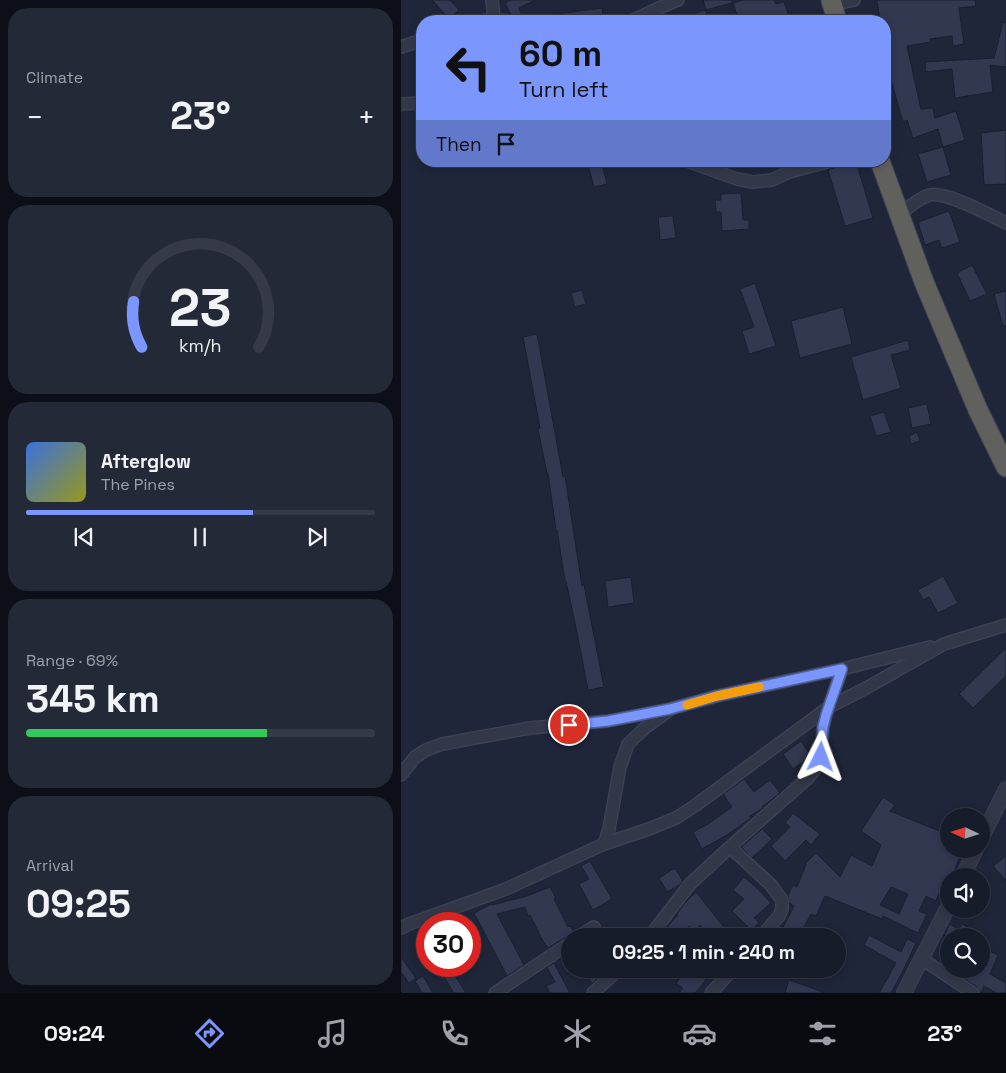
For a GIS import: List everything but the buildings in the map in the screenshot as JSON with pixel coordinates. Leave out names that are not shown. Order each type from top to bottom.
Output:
[{"type":"highway","points":[[882,167],[924,282],[950,345],[1006,467]]},
{"type":"street","points":[[492,0],[498,15]]},
{"type":"street","points":[[643,15],[678,0]]},
{"type":"street","points":[[834,8],[855,0]]},
{"type":"street","points":[[401,47],[416,42]]},
{"type":"street","points":[[401,104],[416,103]]},
{"type":"street","points":[[704,167],[737,179],[753,182],[772,180],[789,172],[808,167]]},
{"type":"street","points":[[899,214],[929,195],[937,195],[947,196],[1006,223]]},
{"type":"street","points":[[401,775],[415,757],[426,750],[442,744],[530,728],[608,721],[670,709],[717,696],[842,669],[944,644],[1006,625]]},
{"type":"street","points":[[401,928],[506,889],[604,844],[676,818],[829,707],[944,644]]},
{"type":"street","points":[[656,928],[690,884],[809,778],[817,768],[821,757],[823,727],[842,669]]},
{"type":"street","points":[[604,844],[609,829],[620,767],[627,744],[670,709]]},
{"type":"street","points":[[990,821],[1006,789]]},
{"type":"street","points":[[730,847],[771,885],[782,900],[782,909],[779,916],[769,928]]},
{"type":"street","points":[[904,993],[942,918]]},
{"type":"street","points":[[495,993],[561,949]]},
{"type":"street","points":[[922,959],[973,993]]},
{"type":"street","points":[[593,993],[609,978]]},
{"type":"street","points":[[711,993],[725,978]]},
{"type":"slow traffic","points":[[687,705],[759,687]]},
{"type":"route","points":[[569,725],[608,721],[670,709],[717,696],[842,669],[823,727],[821,757]]}]
